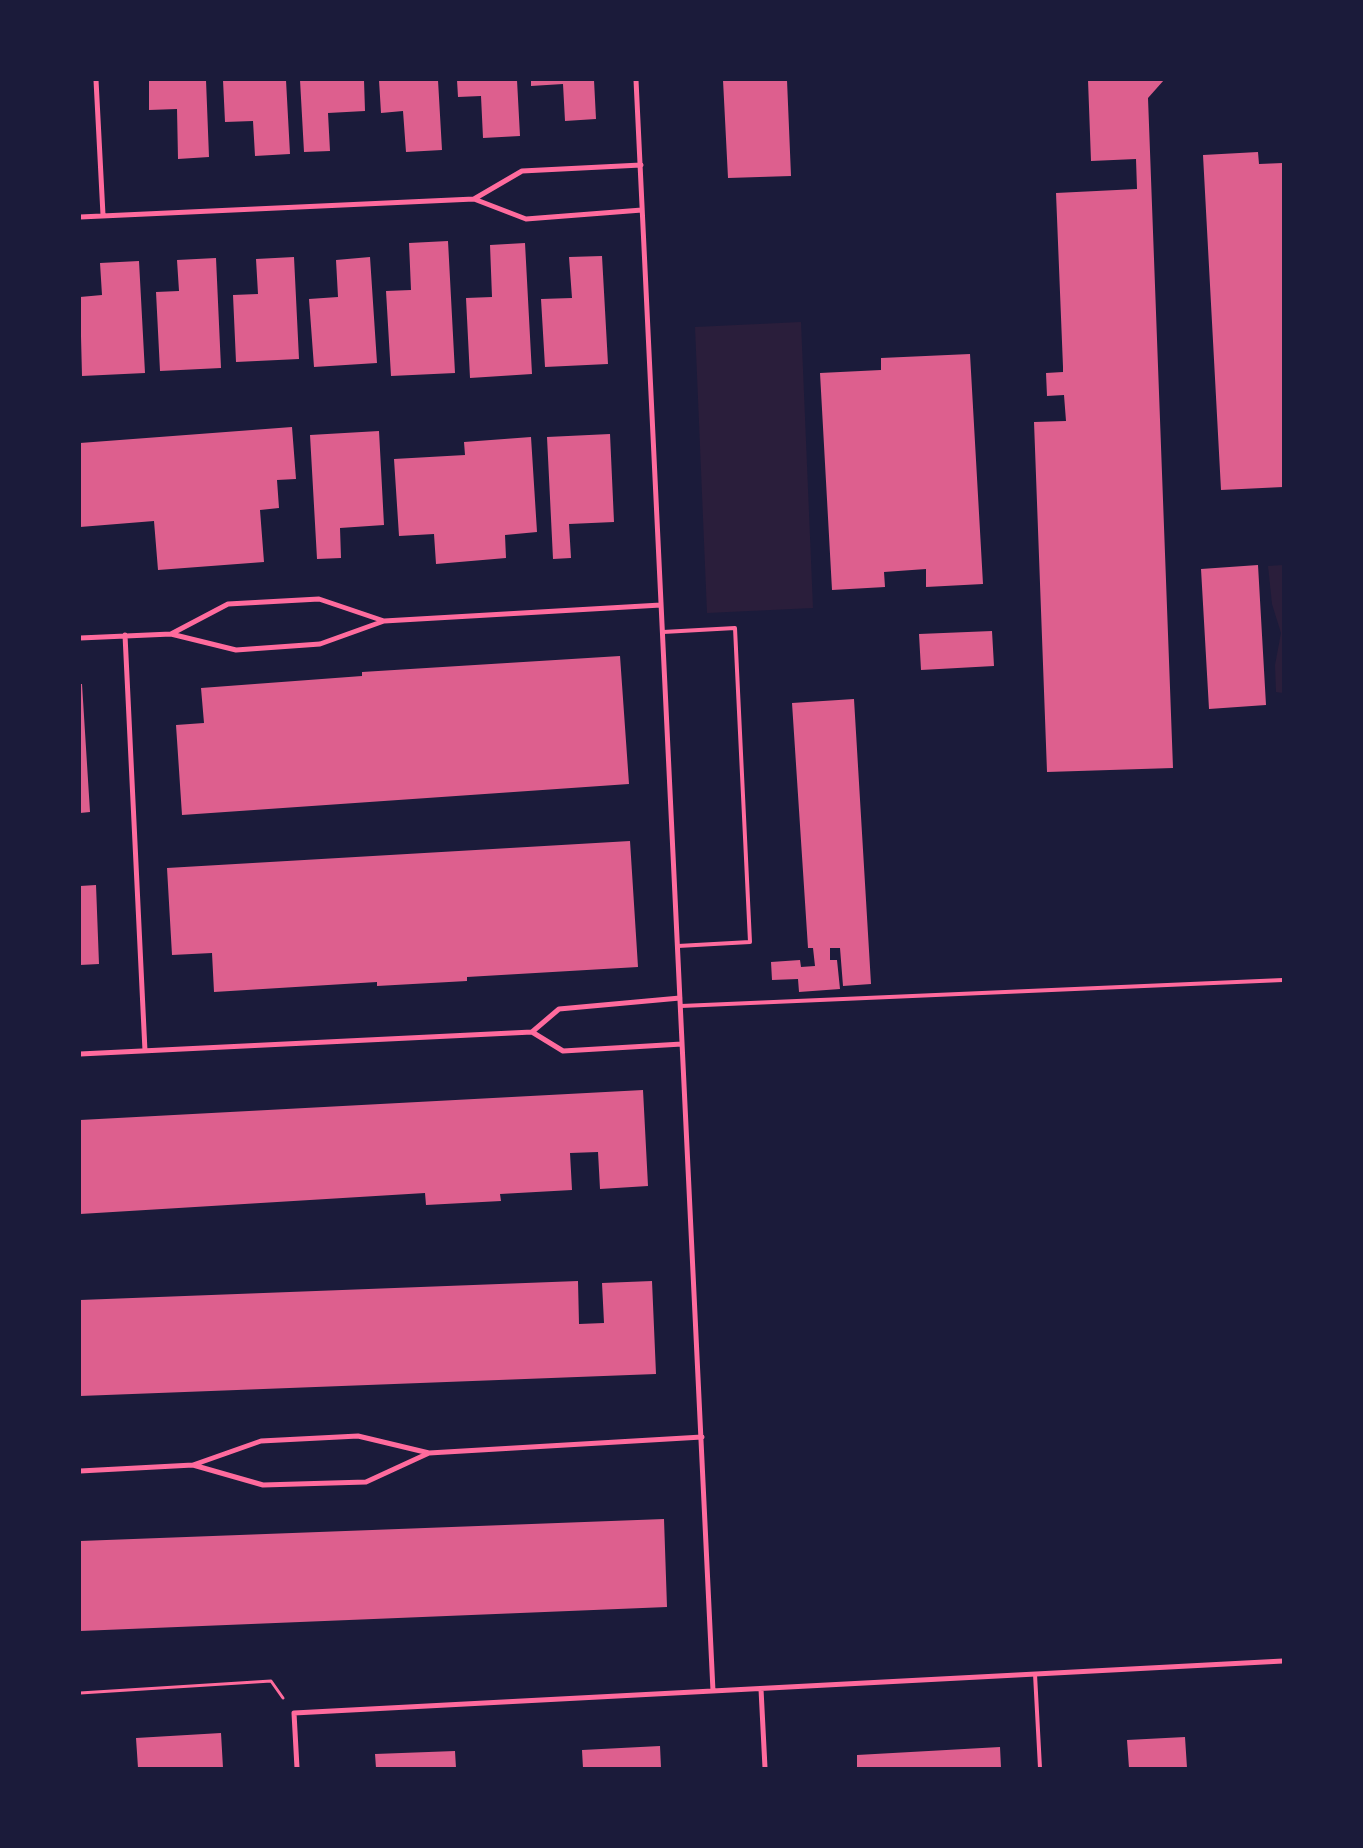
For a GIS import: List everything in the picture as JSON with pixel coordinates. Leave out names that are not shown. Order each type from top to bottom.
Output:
[{"type":"street","points":[[96,80],[103,215]]},
{"type":"street","points":[[636,80],[713,1691]]},
{"type":"street","points":[[474,199],[522,171],[640,164]]},
{"type":"street","points":[[80,216],[474,199],[526,219],[642,210]]},
{"type":"street","points":[[171,634],[228,604],[319,599],[384,621]]},
{"type":"street","points":[[80,638],[171,634],[236,650],[320,644],[384,621],[661,604]]},
{"type":"street","points":[[125,636],[145,1051]]},
{"type":"street","points":[[532,1032],[559,1009],[680,998]]},
{"type":"street","points":[[80,1054],[532,1032],[563,1051],[682,1044]]},
{"type":"street","points":[[80,1470],[193,1465],[261,1441],[358,1436],[429,1453],[702,1437]]},
{"type":"street","points":[[193,1465],[263,1485],[366,1482],[429,1453]]},
{"type":"street","points":[[297,1768],[294,1713],[1283,1662]]},
{"type":"street","points":[[762,1689],[765,1768]]},
{"type":"lane","points":[[663,632],[735,628],[750,942],[678,946]]},
{"type":"lane","points":[[681,1006],[1283,980]]},
{"type":"lane","points":[[1035,1674],[1040,1768]]},
{"type":"path","points":[[80,1693],[271,1681],[294,1713]]},
{"type":"shaded area","points":[[801,322],[813,608],[707,613],[695,327]]},
{"type":"shaded area","points":[[1283,565],[1283,693],[1276,692],[1275,665],[1281,633],[1272,604],[1268,566]]},
{"type":"building","points":[[149,80],[206,80],[209,157],[178,159],[177,109],[149,110]]},
{"type":"building","points":[[223,80],[286,80],[290,154],[255,156],[253,121],[225,122]]},
{"type":"building","points":[[300,80],[364,80],[365,111],[328,113],[330,151],[304,152]]},
{"type":"building","points":[[379,80],[438,80],[442,150],[406,152],[403,111],[381,113]]},
{"type":"building","points":[[457,80],[517,80],[520,136],[483,138],[481,96],[458,97]]},
{"type":"building","points":[[531,80],[594,80],[596,119],[565,121],[563,84],[531,86]]},
{"type":"building","points":[[723,80],[787,80],[791,176],[728,178]]},
{"type":"building","points":[[1088,80],[1164,80],[1148,98],[1173,768],[1047,772],[1034,422],[1066,421],[1064,395],[1047,396],[1046,373],[1063,372],[1056,193],[1137,189],[1136,159],[1091,161]]},
{"type":"building","points":[[1258,152],[1259,164],[1283,163],[1283,487],[1221,490],[1203,155]]},
{"type":"building","points":[[448,241],[455,373],[391,376],[386,291],[411,290],[409,243]]},
{"type":"building","points":[[525,243],[532,374],[470,378],[466,298],[492,297],[490,245]]},
{"type":"building","points":[[602,256],[608,364],[545,367],[541,299],[572,298],[569,257]]},
{"type":"building","points":[[294,257],[299,359],[236,362],[233,295],[258,294],[256,259]]},
{"type":"building","points":[[370,257],[377,363],[314,367],[309,299],[338,297],[336,260]]},
{"type":"building","points":[[216,258],[221,368],[160,371],[156,292],[179,291],[177,260]]},
{"type":"building","points":[[139,261],[145,373],[82,376],[80,297],[102,295],[100,263]]},
{"type":"building","points":[[970,354],[983,584],[926,587],[926,569],[884,572],[885,587],[832,590],[820,373],[881,370],[881,358]]},
{"type":"building","points":[[292,427],[296,479],[277,480],[279,508],[260,510],[264,562],[158,570],[154,521],[80,527],[80,443]]},
{"type":"building","points":[[379,431],[384,525],[340,528],[341,558],[317,559],[310,435]]},
{"type":"building","points":[[610,434],[614,522],[569,524],[571,558],[553,559],[547,437]]},
{"type":"building","points":[[531,437],[537,532],[505,535],[506,558],[436,564],[434,534],[399,536],[394,459],[465,455],[464,442]]},
{"type":"building","points":[[1258,565],[1266,705],[1209,709],[1201,569]]},
{"type":"building","points":[[992,631],[994,666],[921,670],[919,634]]},
{"type":"building","points":[[620,656],[629,784],[182,815],[176,725],[204,723],[201,688],[362,676],[362,672]]},
{"type":"building","points":[[80,684],[82,684],[90,812],[80,813]]},
{"type":"building","points":[[854,699],[871,984],[843,986],[840,948],[830,948],[830,960],[837,960],[840,989],[799,992],[798,979],[772,980],[771,962],[800,960],[801,967],[815,966],[813,948],[808,948],[792,703]]},
{"type":"building","points":[[630,841],[638,967],[467,977],[467,981],[377,986],[377,982],[214,992],[212,953],[172,955],[167,868]]},
{"type":"building","points":[[96,885],[99,964],[80,965],[80,886]]},
{"type":"building","points":[[643,1090],[648,1186],[600,1189],[598,1152],[570,1153],[572,1190],[500,1194],[501,1201],[426,1205],[425,1193],[80,1214],[80,1120]]},
{"type":"building","points":[[578,1281],[579,1324],[604,1323],[602,1283],[652,1281],[656,1374],[80,1396],[80,1300]]},
{"type":"building","points":[[664,1519],[667,1607],[80,1631],[80,1541]]},
{"type":"building","points":[[221,1733],[223,1768],[138,1768],[136,1738]]},
{"type":"building","points":[[1185,1737],[1187,1768],[1129,1768],[1127,1740]]},
{"type":"building","points":[[660,1746],[661,1768],[583,1768],[582,1750]]},
{"type":"building","points":[[1000,1747],[1001,1768],[857,1768],[857,1755]]},
{"type":"building","points":[[455,1751],[456,1768],[376,1768],[375,1754]]}]
